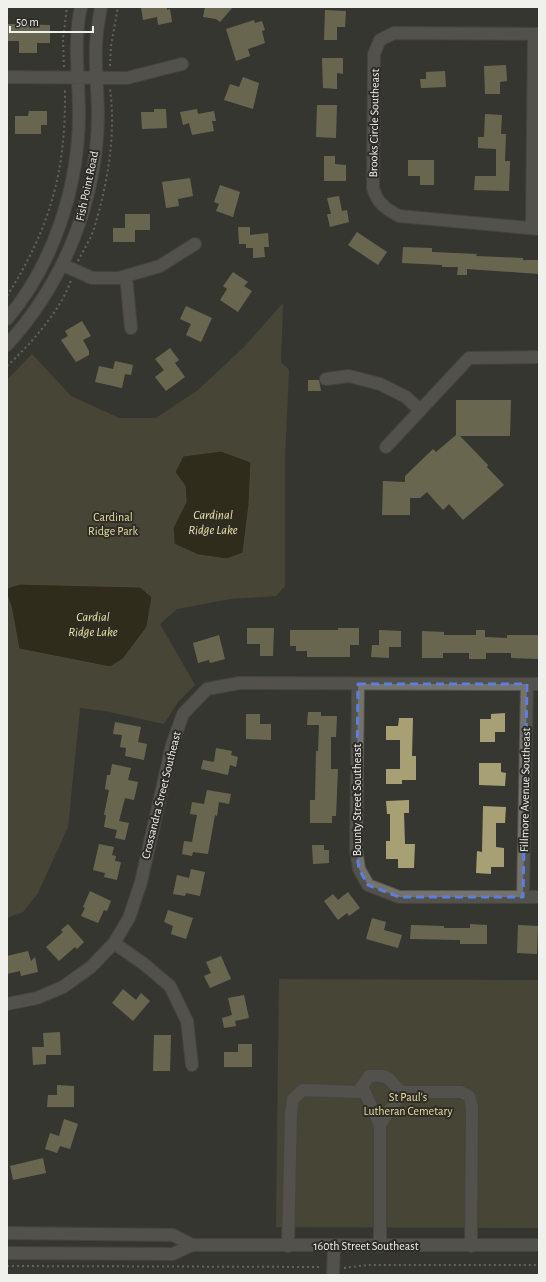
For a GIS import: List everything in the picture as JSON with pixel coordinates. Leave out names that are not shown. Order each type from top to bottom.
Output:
[{"type":"street","name":"Fish Point Road","points":[[7,319],[17,307],[33,280],[64,214],[73,176],[78,140],[78,41],[81,7]]},
{"type":"street","name":"Fish Point Road","points":[[7,345],[44,299],[63,265],[81,221],[91,178],[98,117],[96,45],[101,7]]},
{"type":"street","name":"Brooks Circle Southeast","points":[[535,228],[399,216],[385,208],[376,197],[373,188],[374,54],[380,40],[394,32],[537,34]]},
{"type":"street","points":[[535,228],[537,34]]},
{"type":"street","points":[[7,77],[65,79],[127,78],[182,64]]},
{"type":"street","points":[[63,265],[92,278],[119,278],[160,266],[195,244]]},
{"type":"street","points":[[126,276],[131,328]]},
{"type":"street","points":[[386,447],[469,358],[539,357]]},
{"type":"street","points":[[326,379],[349,376],[380,384],[406,397],[420,410]]},
{"type":"street","name":"Crossandra Street Southeast","points":[[7,1004],[37,998],[63,987],[91,967],[114,943],[129,918],[140,882],[172,745],[183,714],[207,689],[239,683],[533,684]]},
{"type":"street","name":"Bounty Street Southeast","points":[[358,684],[356,849],[359,869],[368,885],[399,897],[539,897]]},
{"type":"street","name":"Fillmore Avenue Southeast","points":[[523,897],[533,684]]},
{"type":"street","points":[[114,943],[144,964],[170,986],[187,1020],[192,1065]]},
{"type":"street","points":[[288,1246],[291,1114],[293,1099],[303,1090],[358,1092],[369,1076],[381,1075],[391,1079],[397,1088],[402,1092],[461,1092],[469,1096],[472,1107],[471,1246]]},
{"type":"street","points":[[362,1086],[380,1125],[380,1246]]},
{"type":"street","points":[[380,1125],[402,1092]]},
{"type":"street","name":"160th Street Southeast","points":[[7,1233],[173,1235],[192,1245]]},
{"type":"street","name":"160th Street Southeast","points":[[7,1253],[173,1254],[192,1245],[539,1245]]},
{"type":"street","points":[[333,1271],[334,1246]]},
{"type":"path","points":[[7,296],[25,267],[50,213],[60,168],[65,124],[63,39],[67,7]]},
{"type":"path","points":[[7,1266],[333,1271],[367,1265],[539,1265]]},
{"type":"highlighted area","points":[[358,684],[527,684],[523,897],[399,897],[368,885],[359,869],[356,849]]},
{"type":"green space","name":"Cardinal Ridge Park","points":[[283,303],[281,362],[289,370],[285,455],[285,586],[276,596],[230,599],[177,609],[160,624],[195,685],[178,702],[164,724],[105,711],[80,708],[68,827],[38,893],[23,912],[7,918],[7,380],[32,354],[71,396],[119,418],[156,418],[198,390],[243,348]]},
{"type":"green space","name":"St Paul's Lutheran Cemetary","points":[[279,979],[539,980],[539,1228],[276,1227]]},
{"type":"water","name":"Cardinal Ridge Lake","points":[[221,451],[251,462],[249,505],[243,553],[227,559],[198,555],[174,544],[173,528],[186,502],[185,486],[175,472],[183,456]]},
{"type":"water","name":"Cardial Ridge Lake","points":[[20,584],[140,587],[152,597],[147,627],[123,659],[110,667],[19,649],[11,606],[7,595],[7,588]]},
{"type":"building","points":[[141,7],[167,7],[167,10],[170,9],[172,22],[158,25],[157,17],[143,20]]},
{"type":"building","points":[[205,7],[233,7],[220,22],[216,19],[203,17]]},
{"type":"building","points":[[325,10],[346,11],[345,27],[337,27],[337,40],[324,40]]},
{"type":"building","points":[[254,20],[255,23],[262,21],[265,30],[262,31],[265,43],[248,49],[250,56],[236,61],[226,29]]},
{"type":"building","points":[[7,24],[50,25],[50,43],[37,43],[37,53],[19,53],[19,41],[7,41]]},
{"type":"building","points":[[322,58],[343,58],[343,74],[337,73],[337,89],[323,88]]},
{"type":"building","points":[[506,65],[507,81],[500,82],[500,94],[485,94],[484,66]]},
{"type":"building","points":[[445,71],[446,87],[421,88],[420,79],[426,79],[426,72]]},
{"type":"building","points":[[243,77],[259,83],[253,109],[224,100],[230,84],[239,87]]},
{"type":"building","points":[[317,105],[337,105],[336,138],[316,137]]},
{"type":"building","points":[[154,109],[166,109],[167,128],[142,129],[141,112],[154,112]]},
{"type":"building","points":[[197,109],[198,114],[214,111],[216,121],[212,121],[214,131],[192,135],[189,123],[183,125],[180,112]]},
{"type":"building","points":[[29,111],[47,111],[47,125],[41,125],[41,134],[15,134],[15,116],[28,116]]},
{"type":"building","points":[[485,114],[502,115],[501,134],[506,134],[505,161],[510,161],[509,191],[474,190],[475,176],[496,176],[496,149],[478,148],[478,137],[484,137]]},
{"type":"building","points":[[324,156],[335,156],[335,164],[346,165],[346,181],[324,181]]},
{"type":"building","points":[[408,160],[434,160],[434,185],[420,185],[420,176],[408,176]]},
{"type":"building","points":[[190,178],[193,196],[178,199],[179,206],[166,208],[162,182]]},
{"type":"building","points":[[220,185],[240,192],[233,217],[216,211],[219,204],[214,202]]},
{"type":"building","points":[[339,196],[342,211],[347,210],[349,222],[330,227],[327,214],[331,214],[327,198]]},
{"type":"building","points":[[125,214],[150,214],[150,230],[135,230],[135,242],[113,242],[113,228],[125,228]]},
{"type":"building","points":[[238,227],[250,227],[250,235],[268,233],[269,247],[264,247],[265,257],[253,258],[253,248],[246,248],[246,244],[239,244]]},
{"type":"building","points":[[357,232],[387,252],[378,265],[348,245]]},
{"type":"building","points":[[403,247],[432,248],[432,252],[477,254],[476,256],[539,260],[539,274],[467,269],[467,275],[457,275],[458,267],[402,263]]},
{"type":"building","points":[[233,272],[248,282],[244,286],[252,291],[238,312],[220,300],[227,289],[223,286]]},
{"type":"building","points":[[186,306],[212,318],[201,342],[186,335],[191,324],[180,319]]},
{"type":"building","points":[[82,321],[91,336],[83,340],[89,351],[89,355],[76,362],[61,340],[68,336],[65,331]]},
{"type":"building","points":[[170,348],[179,360],[175,363],[185,377],[166,391],[155,377],[164,370],[155,359]]},
{"type":"building","points":[[115,361],[133,365],[131,375],[125,374],[122,388],[95,382],[99,366],[113,369]]},
{"type":"building","points":[[308,380],[319,380],[321,391],[308,391]]},
{"type":"building","points":[[456,400],[511,400],[510,436],[460,436],[488,465],[487,467],[504,485],[463,520],[449,504],[443,510],[427,492],[420,498],[410,498],[410,515],[382,515],[383,481],[405,482],[405,476],[433,449],[436,452],[456,435]]},
{"type":"building","points":[[247,628],[274,628],[273,656],[260,656],[260,644],[247,644]]},
{"type":"building","points":[[338,628],[359,628],[359,645],[350,645],[350,657],[307,657],[307,651],[296,651],[296,646],[290,646],[290,630],[338,630]]},
{"type":"building","points":[[379,630],[401,631],[401,647],[389,647],[389,658],[371,657],[372,645],[379,645]]},
{"type":"building","points":[[476,630],[485,630],[485,637],[507,638],[507,635],[539,635],[539,659],[511,658],[511,653],[486,653],[486,659],[469,659],[469,653],[443,653],[443,658],[422,658],[422,631],[444,632],[444,635],[476,635]]},
{"type":"building","points":[[219,635],[225,659],[210,663],[209,660],[198,663],[193,643]]},
{"type":"building","points":[[308,712],[321,712],[321,716],[337,716],[336,737],[331,737],[331,769],[338,769],[336,816],[332,816],[332,823],[310,823],[310,800],[315,800],[316,751],[318,751],[319,725],[307,725]]},
{"type":"building","points":[[505,713],[505,732],[495,732],[495,742],[480,742],[480,719],[491,719],[491,714]]},
{"type":"building","points":[[246,714],[260,714],[260,724],[271,724],[271,740],[246,739]]},
{"type":"building","points":[[399,718],[413,718],[412,756],[416,756],[416,780],[402,780],[402,784],[386,784],[386,769],[400,769],[400,740],[386,740],[386,726],[398,726]]},
{"type":"building","points":[[115,722],[141,727],[138,742],[147,744],[144,760],[125,756],[126,748],[120,747],[122,735],[113,734]]},
{"type":"building","points":[[216,748],[232,751],[231,755],[238,757],[236,767],[230,765],[228,775],[201,769],[203,760],[214,762]]},
{"type":"building","points":[[479,763],[501,763],[501,772],[506,773],[505,786],[479,785]]},
{"type":"building","points":[[112,764],[131,768],[128,780],[138,782],[134,800],[125,798],[119,821],[129,823],[125,840],[115,838],[117,830],[104,827],[106,815],[104,815],[109,790],[105,789],[107,775],[110,775]]},
{"type":"building","points":[[207,790],[231,794],[229,804],[219,802],[217,816],[215,815],[208,854],[193,852],[192,856],[182,854],[184,841],[192,842],[197,815],[190,814],[192,802],[204,804]]},
{"type":"building","points":[[409,800],[409,813],[404,813],[405,844],[415,844],[414,868],[398,868],[398,859],[386,859],[386,841],[390,841],[390,814],[387,814],[386,801]]},
{"type":"building","points":[[483,806],[506,807],[505,823],[496,823],[496,847],[504,848],[504,867],[491,867],[491,874],[476,873],[477,851],[482,852]]},
{"type":"building","points":[[99,844],[114,847],[112,855],[116,856],[115,861],[121,862],[117,880],[104,877],[105,873],[93,870]]},
{"type":"building","points":[[312,845],[324,845],[324,850],[329,850],[329,863],[313,864]]},
{"type":"building","points":[[191,869],[205,872],[200,896],[186,893],[185,896],[173,894],[177,875],[189,878]]},
{"type":"building","points":[[90,891],[111,901],[107,911],[104,910],[98,923],[81,916]]},
{"type":"building","points":[[348,892],[360,908],[349,916],[347,913],[338,920],[324,901],[333,894],[338,900]]},
{"type":"building","points":[[168,910],[193,918],[186,939],[171,934],[173,926],[164,922]]},
{"type":"building","points":[[372,918],[386,922],[384,930],[402,935],[398,948],[366,939]]},
{"type":"building","points":[[68,924],[84,942],[77,949],[75,947],[59,961],[46,947],[63,932],[61,930]]},
{"type":"building","points":[[470,924],[487,925],[487,944],[460,944],[460,940],[410,939],[411,925],[444,926],[444,928],[470,928]]},
{"type":"building","points":[[518,925],[538,926],[537,954],[517,953]]},
{"type":"building","points":[[28,951],[31,961],[35,957],[38,972],[21,976],[20,971],[7,974],[7,956]]},
{"type":"building","points":[[221,956],[231,979],[210,988],[204,976],[211,973],[206,962]]},
{"type":"building","points":[[123,989],[136,1000],[141,993],[150,1001],[133,1021],[112,1003]]},
{"type":"building","points":[[244,995],[249,1018],[235,1021],[236,1026],[224,1028],[222,1018],[232,1015],[228,998]]},
{"type":"building","points":[[60,1032],[61,1055],[46,1055],[46,1064],[33,1065],[32,1047],[44,1047],[43,1033]]},
{"type":"building","points":[[154,1035],[171,1035],[170,1071],[153,1071]]},
{"type":"building","points":[[238,1044],[252,1044],[252,1067],[224,1067],[224,1052],[238,1052]]},
{"type":"building","points":[[57,1085],[74,1086],[74,1107],[47,1107],[48,1095],[57,1095]]},
{"type":"building","points":[[64,1119],[78,1124],[70,1149],[60,1146],[57,1153],[45,1149],[50,1133],[59,1136]]},
{"type":"building","points":[[43,1158],[46,1173],[13,1180],[10,1166]]}]
